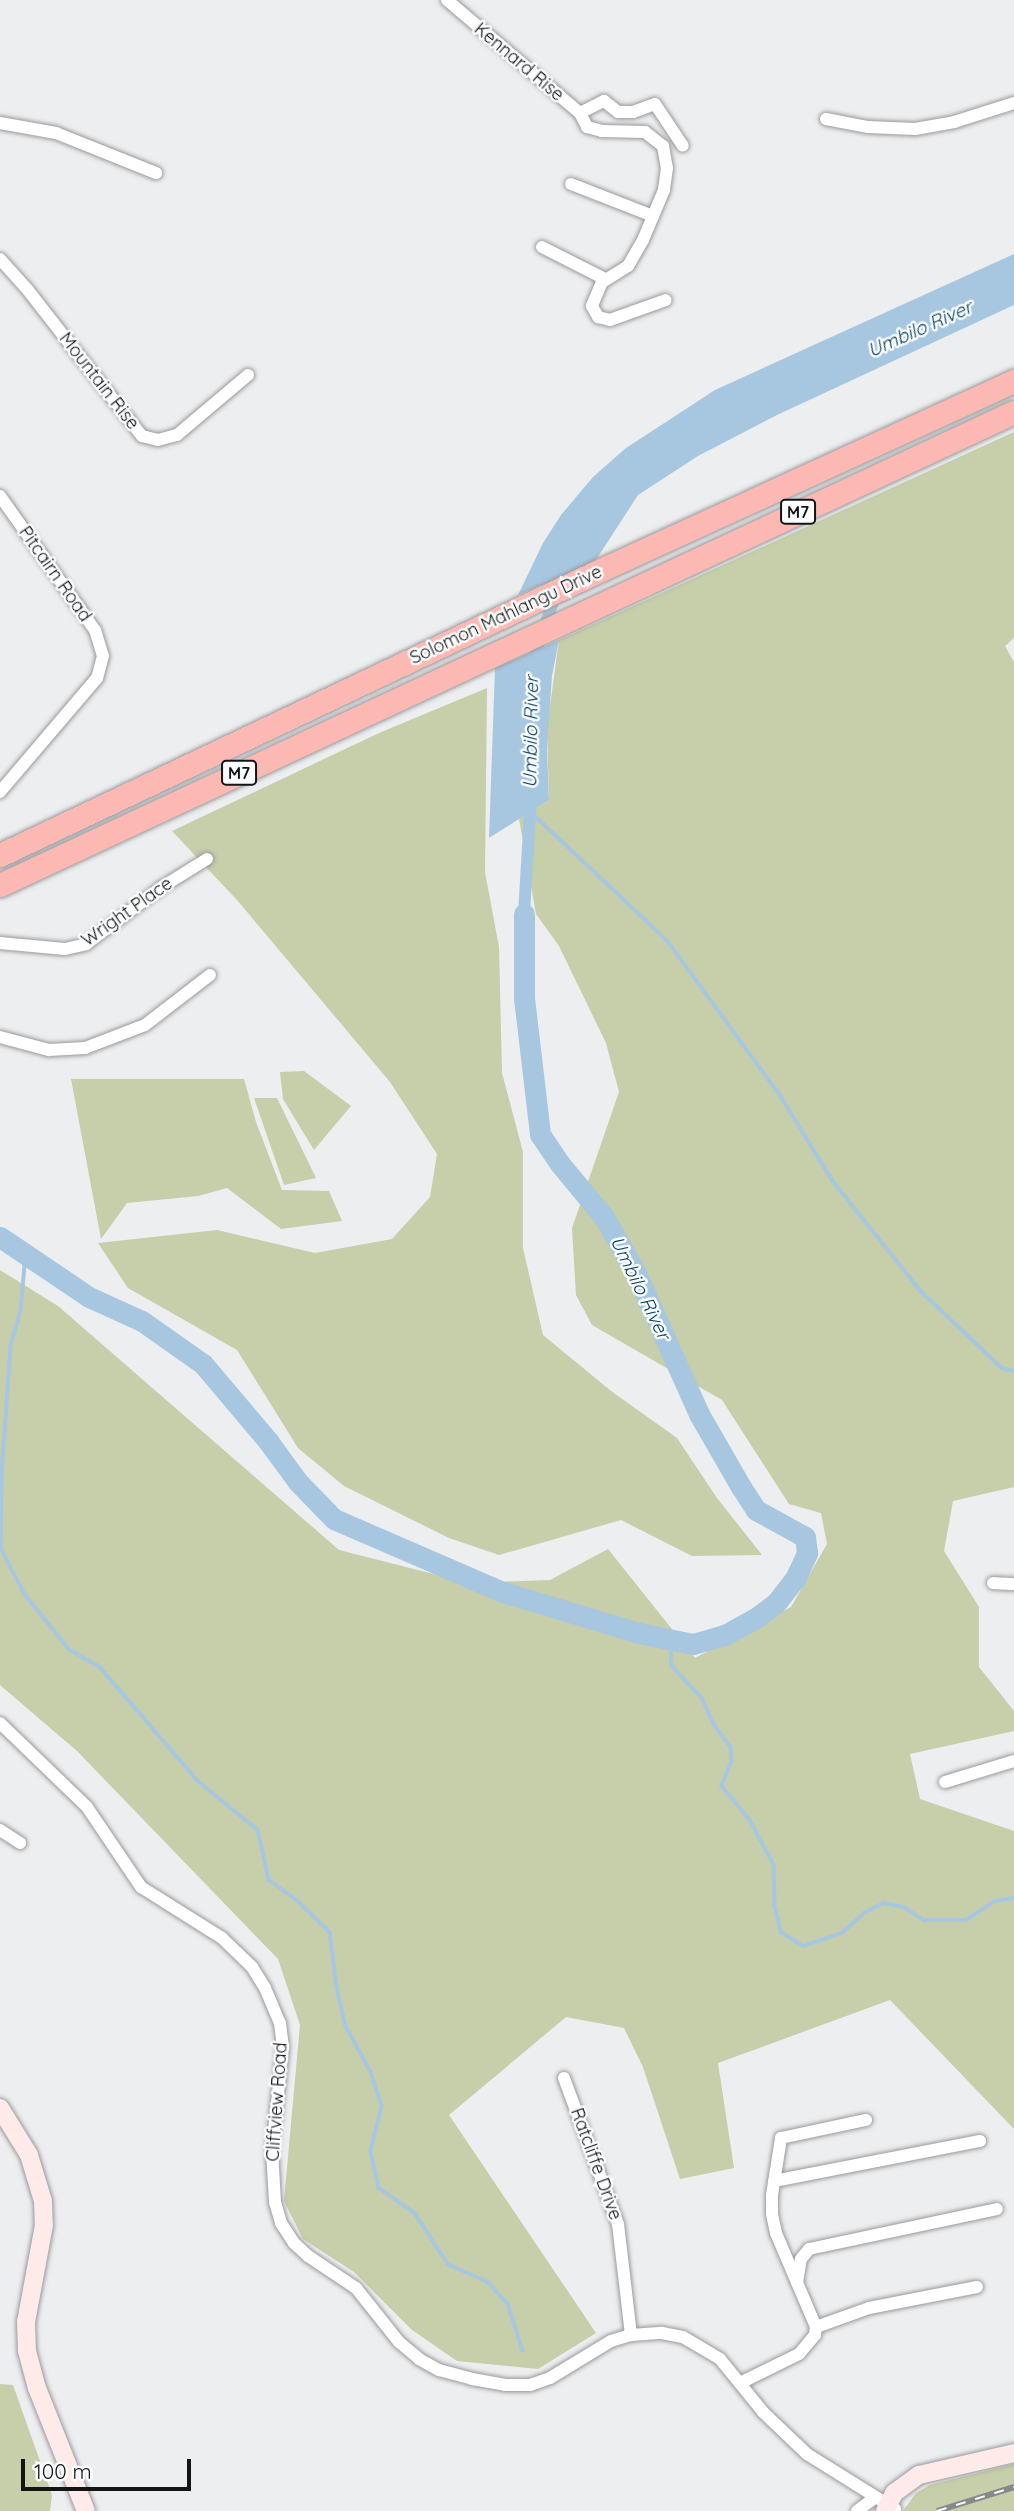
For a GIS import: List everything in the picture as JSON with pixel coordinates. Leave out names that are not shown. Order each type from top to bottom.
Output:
[{"type":"highway","name":"Solomon Mahlangu Drive","points":[[0,855],[592,574],[1014,381]]},
{"type":"highway","name":"Solomon Mahlangu Drive","points":[[0,885],[1014,412]]},
{"type":"main road","points":[[0,2108],[29,2155],[43,2201],[44,2225],[26,2322],[27,2351],[37,2388],[82,2508]]},
{"type":"main road","points":[[887,2507],[935,2472],[1014,2453]]},
{"type":"street","name":"Kennard Rise","points":[[447,0],[580,113],[587,127],[597,131],[645,132],[663,146],[667,176],[653,216]]},
{"type":"street","points":[[580,113],[602,101],[618,112],[633,112],[655,104],[683,146]]},
{"type":"street","points":[[826,119],[868,127],[915,129],[954,122],[1014,103]]},
{"type":"street","points":[[0,123],[57,133],[156,173]]},
{"type":"street","points":[[571,184],[653,216],[631,262],[605,279],[592,306],[594,314],[610,320],[666,300]]},
{"type":"street","points":[[541,247],[605,279]]},
{"type":"street","name":"Mountain Rise","points":[[0,259],[27,289],[142,436],[158,440],[177,435],[247,375]]},
{"type":"street","name":"Pitcairn Road","points":[[0,496],[95,631],[103,656],[97,678],[0,792]]},
{"type":"street","name":"Wright Place","points":[[0,943],[65,948],[86,944],[162,887],[207,859]]},
{"type":"street","points":[[0,1037],[49,1051],[85,1048],[145,1025],[210,975]]},
{"type":"street","points":[[993,1583],[1014,1584]]},
{"type":"street","name":"Cliffview Road","points":[[0,1723],[87,1807],[141,1887],[222,1938],[252,1968],[265,1988],[280,2023],[283,2047],[272,2150],[275,2202],[281,2223],[294,2243],[356,2288],[399,2342],[419,2359],[439,2370],[505,2385],[530,2385],[550,2378],[611,2341],[631,2335],[662,2333],[682,2337],[720,2359],[763,2412],[807,2454],[887,2507]]},
{"type":"street","points":[[945,1782],[1014,1761]]},
{"type":"street","points":[[0,1830],[20,1843]]},
{"type":"street","name":"Ratcliffe Drive","points":[[564,2078],[618,2224],[631,2335]]},
{"type":"street","points":[[740,2384],[799,2354],[812,2341],[816,2327],[776,2233],[772,2214],[781,2138],[866,2120]]},
{"type":"street","points":[[774,2181],[980,2141]]},
{"type":"street","points":[[797,2283],[801,2259],[809,2249],[997,2208]]},
{"type":"street","points":[[816,2327],[869,2308],[976,2287]]},
{"type":"street","points":[[857,2511],[887,2507]]},
{"type":"green space","points":[[1014,432],[1014,638],[1005,646],[1014,662],[1014,1487],[953,1501],[944,1551],[979,1607],[979,1667],[1014,1711],[1014,1731],[910,1754],[920,1799],[1014,1831],[1014,2129],[890,2000],[718,2063],[734,2168],[680,2179],[643,2067],[624,2028],[566,2017],[449,2115],[596,2333],[538,2369],[457,2361],[412,2330],[354,2272],[303,2239],[284,2201],[300,2025],[278,1959],[77,1751],[0,1685],[0,1270],[58,1306],[339,1550],[469,1583],[550,1580],[608,1549],[695,1658],[791,1607],[827,1544],[821,1513],[789,1504],[722,1400],[592,1325],[576,1295],[572,1228],[619,1092],[606,1043],[559,946],[536,914],[519,819],[549,800],[547,728],[559,640]]},
{"type":"green space","points":[[487,688],[485,872],[499,947],[502,1073],[523,1152],[523,1248],[543,1335],[611,1391],[677,1438],[717,1498],[762,1555],[692,1556],[621,1520],[499,1555],[449,1538],[344,1486],[298,1448],[237,1350],[128,1288],[98,1243],[217,1230],[315,1253],[392,1239],[430,1197],[437,1154],[390,1082],[237,900],[172,831],[379,733]]},
{"type":"green space","points":[[304,1071],[351,1106],[314,1150],[283,1099],[280,1072]]},
{"type":"green space","points":[[71,1079],[244,1079],[256,1122],[282,1190],[329,1191],[342,1221],[281,1229],[227,1188],[198,1196],[127,1203],[101,1239]]},
{"type":"green space","points":[[254,1098],[277,1098],[316,1178],[284,1185]]},
{"type":"green space","points":[[0,2384],[13,2385],[52,2495],[50,2511],[0,2511]]},
{"type":"green space","points":[[1014,2464],[1014,2511],[903,2511],[916,2493],[930,2485]]},
{"type":"water","points":[[1014,254],[1014,305],[777,415],[698,456],[638,495],[594,563],[518,595],[543,543],[561,515],[593,477],[626,448],[715,390]]},
{"type":"water","points":[[559,640],[552,676],[547,749],[549,800],[489,838],[495,668]]},
{"type":"waterway","name":"Umbilo River","points":[[532,665],[557,590]]},
{"type":"waterway","name":"Umbilo River","points":[[524,914],[531,796]]},
{"type":"waterway","points":[[532,813],[667,940],[780,1095],[833,1181],[920,1290],[1002,1368],[1014,1371]]},
{"type":"waterway","name":"Umbilo River","points":[[0,1237],[89,1297],[142,1321],[203,1364],[268,1441],[298,1482],[334,1519],[503,1592],[639,1633],[693,1644],[725,1635],[756,1618],[776,1603],[795,1579],[807,1553],[805,1537],[756,1510],[699,1414],[636,1273],[604,1217],[560,1164],[540,1134],[524,998],[524,914]]},
{"type":"waterway","points":[[26,1254],[21,1311],[11,1347],[2,1477],[1,1548],[24,1593],[69,1649],[100,1667],[198,1781],[258,1830],[269,1880],[299,1902],[330,1932],[337,1988],[346,2026],[371,2072],[382,2106],[371,2151],[379,2188],[415,2213],[448,2264],[488,2282],[508,2304],[523,2351]]},
{"type":"waterway","points":[[671,1639],[672,1666],[702,1698],[715,1726],[731,1747],[732,1761],[722,1786],[750,1820],[774,1865],[775,1906],[781,1932],[803,1946],[842,1933],[864,1913],[884,1903],[904,1907],[924,1920],[966,1920],[995,1901],[1014,1898]]},
{"type":"railway","points":[[937,2511],[1014,2487]]}]
